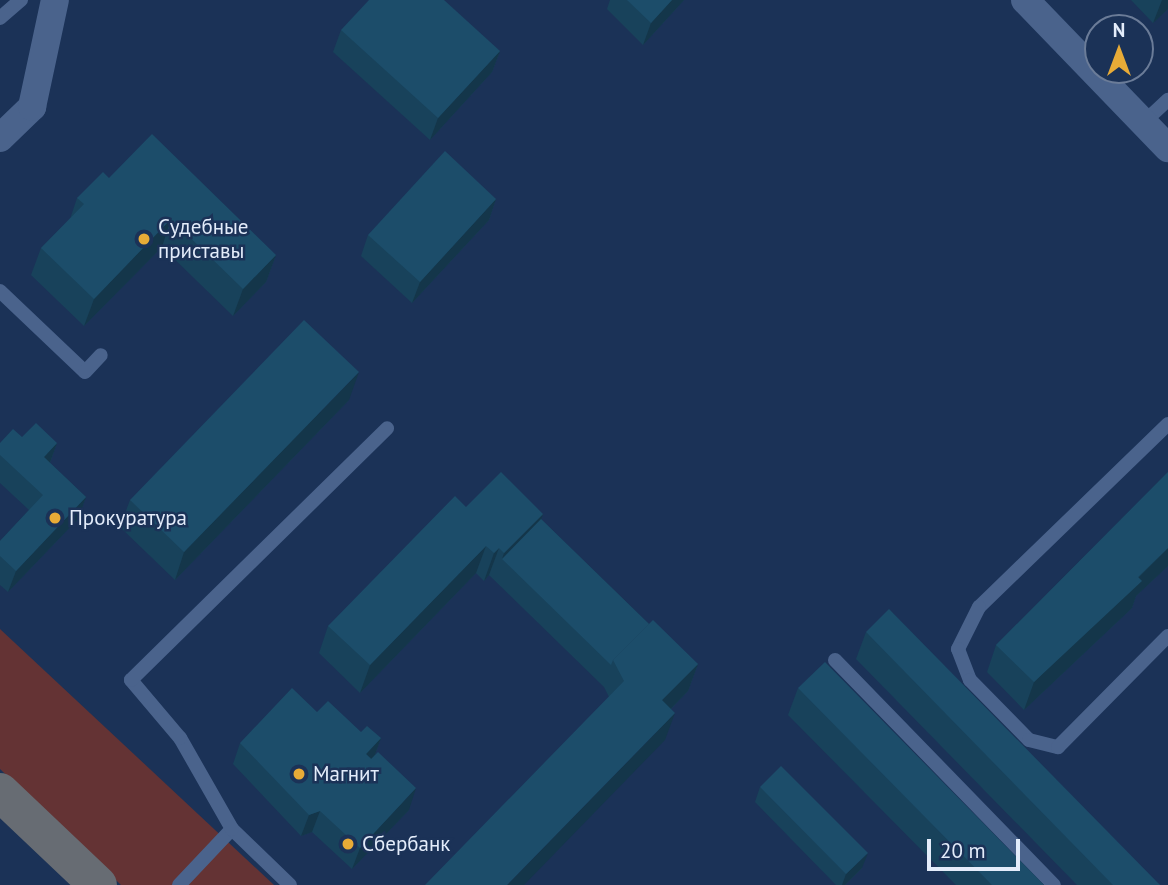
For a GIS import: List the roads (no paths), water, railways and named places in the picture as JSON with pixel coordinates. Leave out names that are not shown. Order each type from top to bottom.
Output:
[{"type":"main road","points":[[0,792],[98,885]]},
{"type":"street","points":[[0,138],[32,107],[55,0]]},
{"type":"street","points":[[1025,0],[1168,148]]},
{"type":"lane","points":[[0,18],[21,0]]},
{"type":"lane","points":[[1143,123],[1168,100]]},
{"type":"lane","points":[[0,291],[85,372],[101,355]]},
{"type":"lane","points":[[1168,424],[979,607],[958,649],[970,680],[1029,740],[1058,747],[1168,636]]},
{"type":"lane","points":[[290,885],[232,829],[180,738],[131,680],[387,428]]},
{"type":"lane","points":[[835,660],[1054,885]]},
{"type":"lane","points":[[179,885],[232,829]]},
{"type":"place","name":"Судебные приставы","points":[[144,239]]},
{"type":"place","name":"Прокуратура","points":[[55,518]]},
{"type":"place","name":"Магнит","points":[[299,774]]},
{"type":"place","name":"Сбербанк","points":[[348,844]]}]
